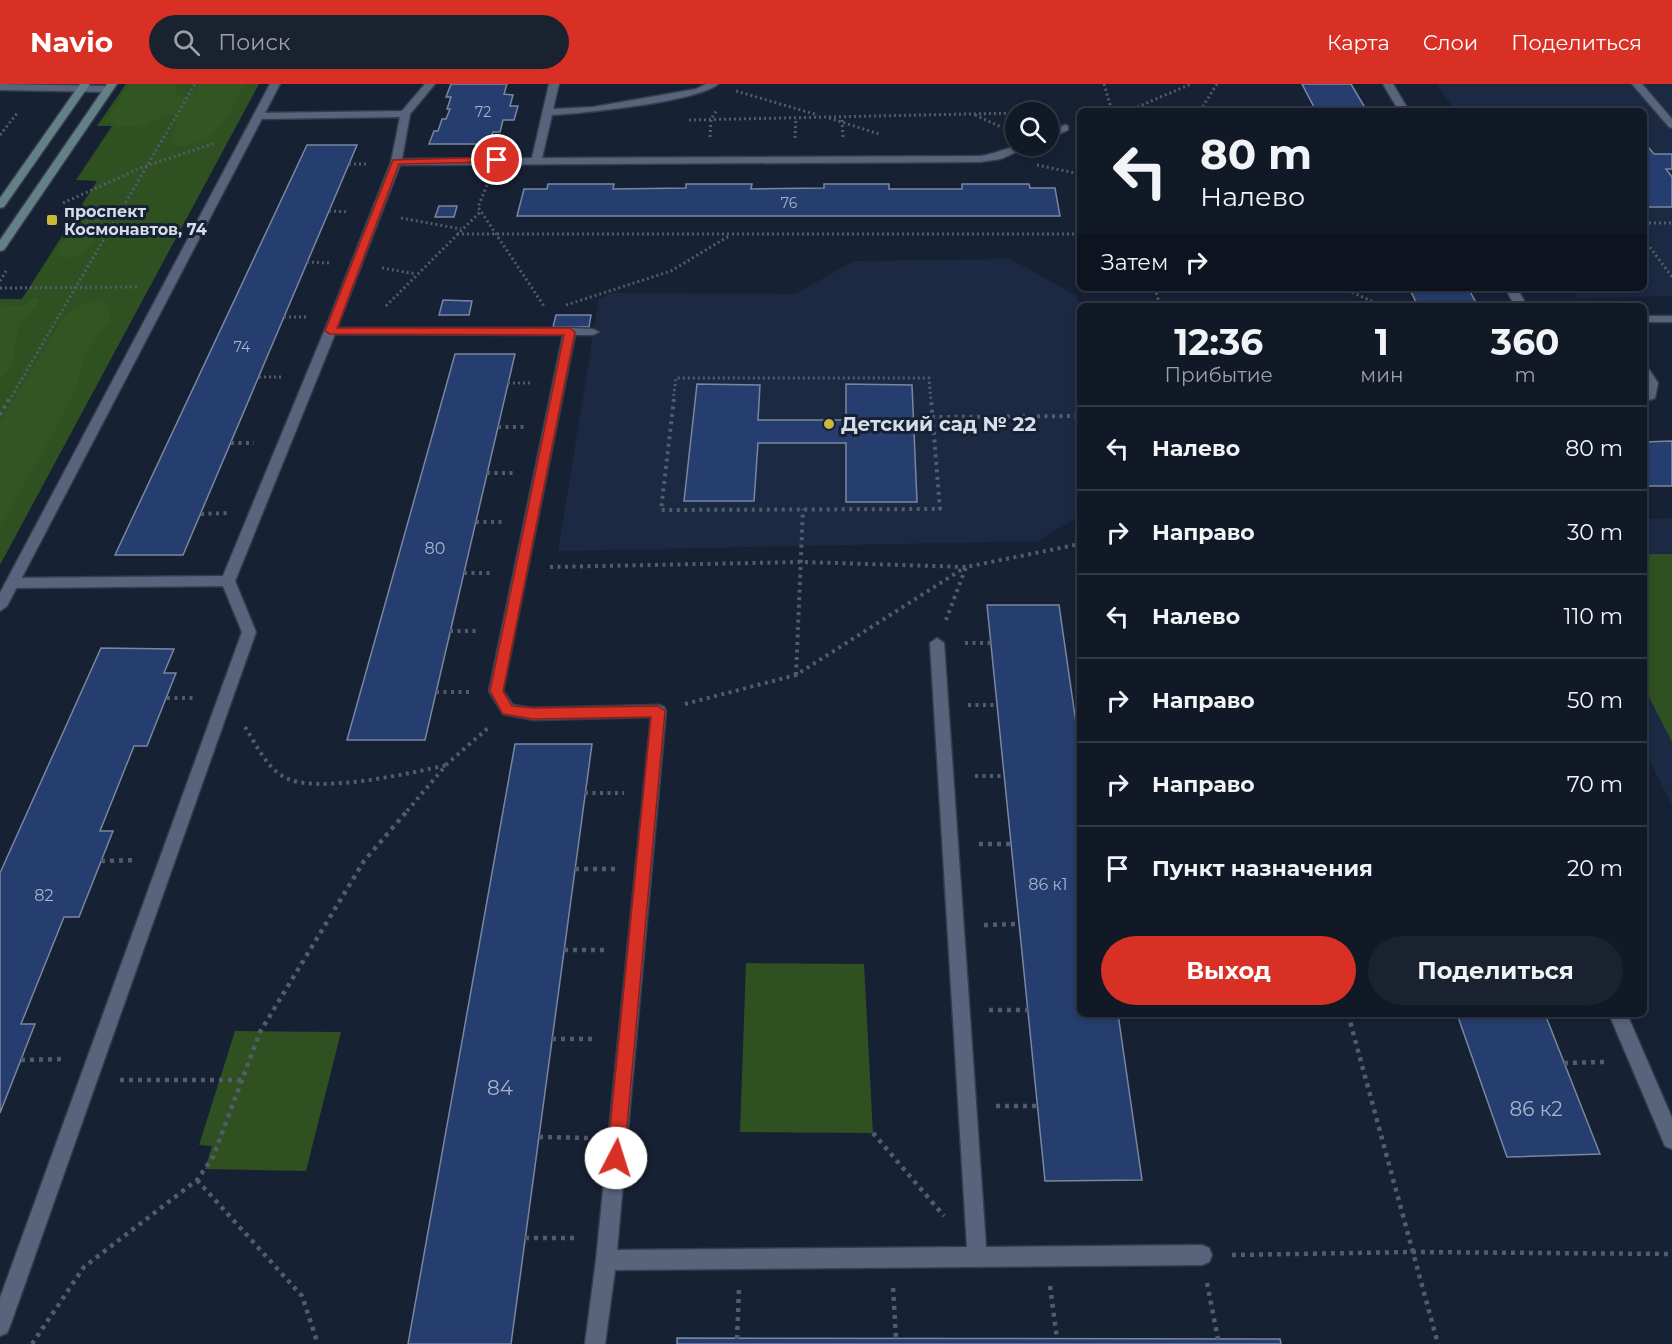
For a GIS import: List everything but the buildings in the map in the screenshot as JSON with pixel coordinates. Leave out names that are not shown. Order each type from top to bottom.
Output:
[{"type":"street","points":[[0,606],[275,84]]},
{"type":"street","points":[[0,1326],[249,632],[228,581],[396,162],[405,114],[430,84]]},
{"type":"street","points":[[537,159],[554,84]]},
{"type":"street","points":[[548,112],[593,110],[699,91],[713,84]]},
{"type":"street","points":[[1388,84],[1402,108]]},
{"type":"street","points":[[1637,84],[1672,125]]},
{"type":"street","points":[[0,205],[84,86]]},
{"type":"street","points":[[0,87],[110,86]]},
{"type":"street","points":[[0,248],[110,86]]},
{"type":"street","points":[[258,116],[405,114]]},
{"type":"street","points":[[1059,131],[1065,128]]},
{"type":"street","points":[[396,162],[537,159],[592,162],[980,159],[1005,154]]},
{"type":"street","points":[[1647,319],[1672,319]]},
{"type":"street","points":[[330,331],[593,332]]},
{"type":"street","points":[[570,332],[496,691],[508,710],[533,714],[658,711],[606,1260],[595,1344]]},
{"type":"street","points":[[1647,376],[1652,383],[1651,395],[1647,397]]},
{"type":"street","points":[[12,584],[228,581]]},
{"type":"street","points":[[937,643],[977,1256]]},
{"type":"street","points":[[1619,1017],[1672,1140]]},
{"type":"street","points":[[606,1260],[1202,1255]]},
{"type":"path","points":[[0,415],[143,167],[195,84]]},
{"type":"path","points":[[713,84],[885,135]]},
{"type":"path","points":[[1104,84],[1111,108]]},
{"type":"path","points":[[1135,108],[1191,84]]},
{"type":"path","points":[[1202,108],[1217,84]]},
{"type":"path","points":[[709,161],[711,119],[731,89]]},
{"type":"path","points":[[680,120],[1005,113]]},
{"type":"path","points":[[972,114],[1005,129]]},
{"type":"path","points":[[56,207],[143,167],[249,134]]},
{"type":"path","points":[[497,160],[478,207],[548,311]]},
{"type":"path","points":[[361,331],[480,211]]},
{"type":"path","points":[[376,214],[462,230]]},
{"type":"path","points":[[1647,223],[1672,223]]},
{"type":"path","points":[[457,234],[497,236],[1077,234]]},
{"type":"path","points":[[559,308],[671,271],[729,236]]},
{"type":"path","points":[[1647,242],[1672,277]]},
{"type":"path","points":[[357,264],[417,274]]},
{"type":"path","points":[[0,288],[141,287]]},
{"type":"path","points":[[1350,291],[1376,303]]},
{"type":"path","points":[[676,378],[929,378],[932,417],[939,509],[661,510],[676,378]]},
{"type":"path","points":[[932,417],[1077,416]]},
{"type":"path","points":[[796,675],[803,509]]},
{"type":"path","points":[[521,568],[802,562],[966,567],[1077,545]]},
{"type":"path","points":[[937,643],[966,567]]},
{"type":"path","points":[[658,711],[796,675],[966,567]]},
{"type":"path","points":[[436,692],[496,691]]},
{"type":"path","points":[[225,698],[275,772],[288,780],[308,783],[398,776],[447,764]]},
{"type":"path","points":[[32,1344],[84,1267],[197,1180],[213,1157],[260,1032],[364,861],[447,764],[508,710]]},
{"type":"path","points":[[585,793],[651,793]]},
{"type":"path","points":[[575,869],[644,868]]},
{"type":"path","points":[[564,950],[636,950]]},
{"type":"path","points":[[961,1010],[1028,1010]]},
{"type":"path","points":[[1349,1017],[1438,1344]]},
{"type":"path","points":[[552,1039],[627,1039]]},
{"type":"path","points":[[21,1060],[94,1059]]},
{"type":"path","points":[[1564,1064],[1638,1060]]},
{"type":"path","points":[[87,1080],[242,1080]]},
{"type":"path","points":[[967,1107],[1037,1106]]},
{"type":"path","points":[[873,1133],[977,1256]]},
{"type":"path","points":[[539,1137],[618,1138]]},
{"type":"path","points":[[197,1180],[302,1296],[318,1344]]},
{"type":"path","points":[[525,1238],[608,1238]]},
{"type":"path","points":[[1218,1339],[1202,1255],[1412,1252],[1672,1254]]},
{"type":"path","points":[[1046,1256],[1057,1339]]},
{"type":"path","points":[[891,1257],[896,1338]]},
{"type":"path","points":[[737,1339],[739,1258]]},
{"type":"shaded area","points":[[1437,84],[1672,84],[1672,296],[1577,298],[1573,291],[1647,291],[1647,108],[1453,108]]},
{"type":"shaded area","name":"Детский сад № 22","points":[[1010,259],[1077,296],[1077,518],[1037,541],[558,551],[599,299],[611,293],[795,294],[854,261]]},
{"type":"shaded area","points":[[1672,518],[1672,805],[1647,756],[1647,519]]},
{"type":"green space","points":[[126,84],[259,84],[0,565],[0,299],[22,299],[97,181],[76,180],[112,126],[97,126]]},
{"type":"green space","points":[[130,84],[177,84],[175,92],[179,97],[191,95],[198,84],[244,84],[227,118],[212,135],[202,141],[176,146],[171,140],[177,124],[176,115],[163,115],[144,127],[125,126],[114,129],[117,123],[104,123]]},
{"type":"green space","points":[[86,218],[100,218],[101,222],[85,251],[72,257],[55,254],[72,229]]},
{"type":"green space","points":[[34,298],[40,299],[20,326],[13,360],[6,373],[0,378],[0,305],[22,306]]},
{"type":"green space","points":[[97,301],[106,302],[110,308],[109,320],[86,353],[72,399],[0,527],[0,423],[63,318],[74,307]]},
{"type":"green space","points":[[1647,554],[1672,554],[1672,742],[1647,693]]},
{"type":"green space","points":[[746,963],[864,964],[873,1133],[740,1132]]},
{"type":"green space","points":[[235,1031],[341,1032],[306,1171],[205,1169],[212,1146],[199,1145]]},
{"type":"place","name":"проспект Космонавтов, 74","points":[[52,220]]},
{"type":"place","name":"Детский сад № 22","points":[[829,424]]},
{"type":"route","points":[[497,160],[396,162],[330,331],[570,332],[496,691],[508,710],[533,714],[658,711],[616,1158]]}]
